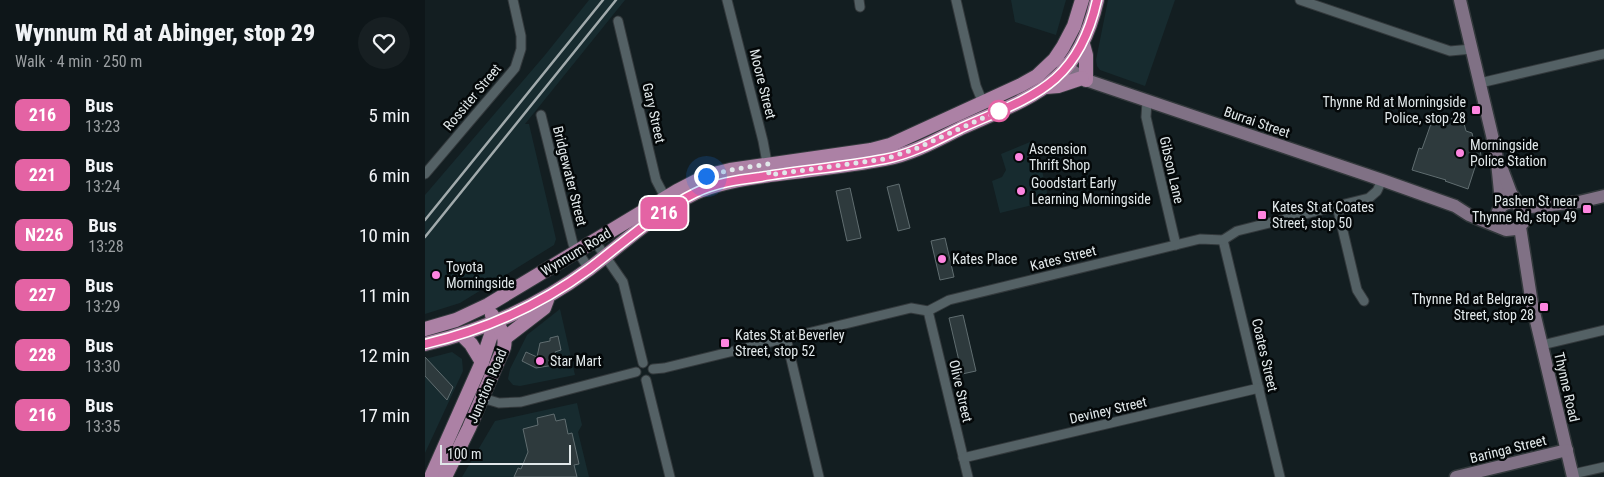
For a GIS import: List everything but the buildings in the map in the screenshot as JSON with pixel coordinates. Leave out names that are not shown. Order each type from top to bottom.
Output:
[{"type":"main road","name":"Wynnum Road","points":[[425,329],[456,320],[487,305],[594,240],[668,202],[687,197],[707,188],[769,170],[890,145],[1031,80],[1055,59],[1068,38],[1081,0]]},
{"type":"main road","name":"Wynnum Road","points":[[769,170],[885,159],[905,154],[1023,100],[1046,87],[1067,67],[1083,44],[1091,24],[1097,0]]},
{"type":"main road","points":[[1046,87],[1084,79],[1086,55],[1083,44]]},
{"type":"main road","name":"Wynnum Road","points":[[425,344],[462,335],[495,323],[550,295],[589,269],[668,202]]},
{"type":"main road","points":[[505,338],[544,308],[550,295]]},
{"type":"main road","name":"Junction Road","points":[[445,477],[501,354],[505,338],[495,323],[487,305]]},
{"type":"main road","name":"Junction Road","points":[[431,477],[482,362],[495,323]]},
{"type":"main road","points":[[462,335],[471,344],[482,362]]},
{"type":"street","name":"Rossiter Street","points":[[425,174],[515,68],[521,49],[521,36],[513,0]]},
{"type":"street","name":"Moore Street","points":[[727,0],[769,170]]},
{"type":"street","points":[[956,0],[976,86],[983,103]]},
{"type":"street","points":[[1300,0],[1451,51],[1472,49]]},
{"type":"street","points":[[1460,0],[1496,152],[1511,193],[1525,215],[1514,227]]},
{"type":"street","name":"Gary Street","points":[[619,21],[656,180],[668,202]]},
{"type":"street","points":[[1480,83],[1604,54]]},
{"type":"street","name":"Burrai Street","points":[[1055,59],[1084,79],[1147,102],[1455,206],[1480,211],[1499,210]]},
{"type":"street","name":"Gibson Lane","points":[[1147,102],[1146,117],[1176,245]]},
{"type":"street","name":"Bridgewater Street","points":[[541,115],[573,244],[589,269]]},
{"type":"street","points":[[1496,152],[1499,210],[1497,221],[1514,227],[1533,218],[1579,202],[1604,196]]},
{"type":"street","name":"Kates Street","points":[[653,369],[664,368],[911,308],[928,311],[949,300],[1205,238],[1223,240],[1245,228],[1369,198],[1377,191],[1382,180]]},
{"type":"street","points":[[1499,210],[1503,205],[1511,202],[1520,207],[1579,202]]},
{"type":"street","points":[[1337,206],[1357,290],[1364,302]]},
{"type":"street","name":"Burrai Street","points":[[1455,206],[1469,215],[1514,227]]},
{"type":"street","name":"Thynne Road","points":[[1514,227],[1573,476]]},
{"type":"street","points":[[594,240],[623,282],[643,364]]},
{"type":"street","name":"Coates Street","points":[[1223,240],[1280,477]]},
{"type":"street","name":"Olive Street","points":[[928,311],[968,477]]},
{"type":"street","points":[[1542,345],[1604,330]]},
{"type":"street","points":[[786,338],[819,477]]},
{"type":"street","points":[[468,393],[499,403],[521,402],[636,372],[639,366],[643,364],[648,364],[653,369],[653,375],[646,380]]},
{"type":"street","points":[[636,372],[641,379],[646,380]]},
{"type":"street","points":[[646,380],[670,477]]},
{"type":"street","name":"Deviney Street","points":[[963,458],[1259,388]]},
{"type":"street","name":"Baringa Street","points":[[1456,477],[1567,450]]},
{"type":"street","points":[[1573,476],[1604,467]]},
{"type":"shaded area","points":[[589,0],[625,0],[525,124],[529,124],[556,239],[554,245],[460,303],[425,314],[425,195],[545,55]]},
{"type":"shaded area","points":[[1011,0],[1066,0],[1056,35],[1015,22]]},
{"type":"shaded area","points":[[1108,0],[1175,0],[1145,86],[1100,70],[1097,66],[1096,60]]},
{"type":"shaded area","name":"Goodstart Early Learning Morningside","points":[[1035,140],[1049,201],[1000,213],[992,181],[1002,177],[1006,170],[1001,154]]},
{"type":"shaded area","points":[[560,309],[575,375],[520,386],[513,385],[508,379],[510,369],[527,335]]},
{"type":"shaded area","points":[[452,352],[462,359],[463,371],[425,453],[425,359]]},
{"type":"shaded area","points":[[577,403],[582,425],[578,432],[589,477],[462,477],[495,421]]},
{"type":"railway","points":[[425,220],[603,0]]},
{"type":"railway","points":[[425,237],[616,0]]},
{"type":"bus line","name":"216","points":[[425,344],[462,335],[495,323],[540,301],[579,276],[679,202],[707,188],[719,184],[885,159],[905,154],[1023,100],[1053,82],[1076,55],[1083,44],[1091,24],[1097,0]]},
{"type":"place","name":"Thynne Rd at Morningside Police, stop 28","points":[[1476,110]]},
{"type":"place","name":"Morningside Police Station","points":[[1460,153]]},
{"type":"place","name":"Ascension Thrift Shop","points":[[1019,157]]},
{"type":"place","name":"Goodstart Early Learning Morningside","points":[[1021,191]]},
{"type":"place","name":"Pashen St near Thynne Rd, stop 49","points":[[1587,209]]},
{"type":"place","name":"Kates St at Coates Street, stop 50","points":[[1262,215]]},
{"type":"place","name":"Kates Place","points":[[942,259]]},
{"type":"place","name":"Toyota Morningside","points":[[436,275]]},
{"type":"place","name":"Thynne Rd at Belgrave Street, stop 28","points":[[1544,307]]},
{"type":"place","name":"Kates St at Beverley Street, stop 52","points":[[725,343]]},
{"type":"place","name":"Star Mart","points":[[540,361]]},
{"type":"route","points":[[706,176],[768,164],[769,175],[885,159],[905,154],[1005,108],[999,111]]}]
